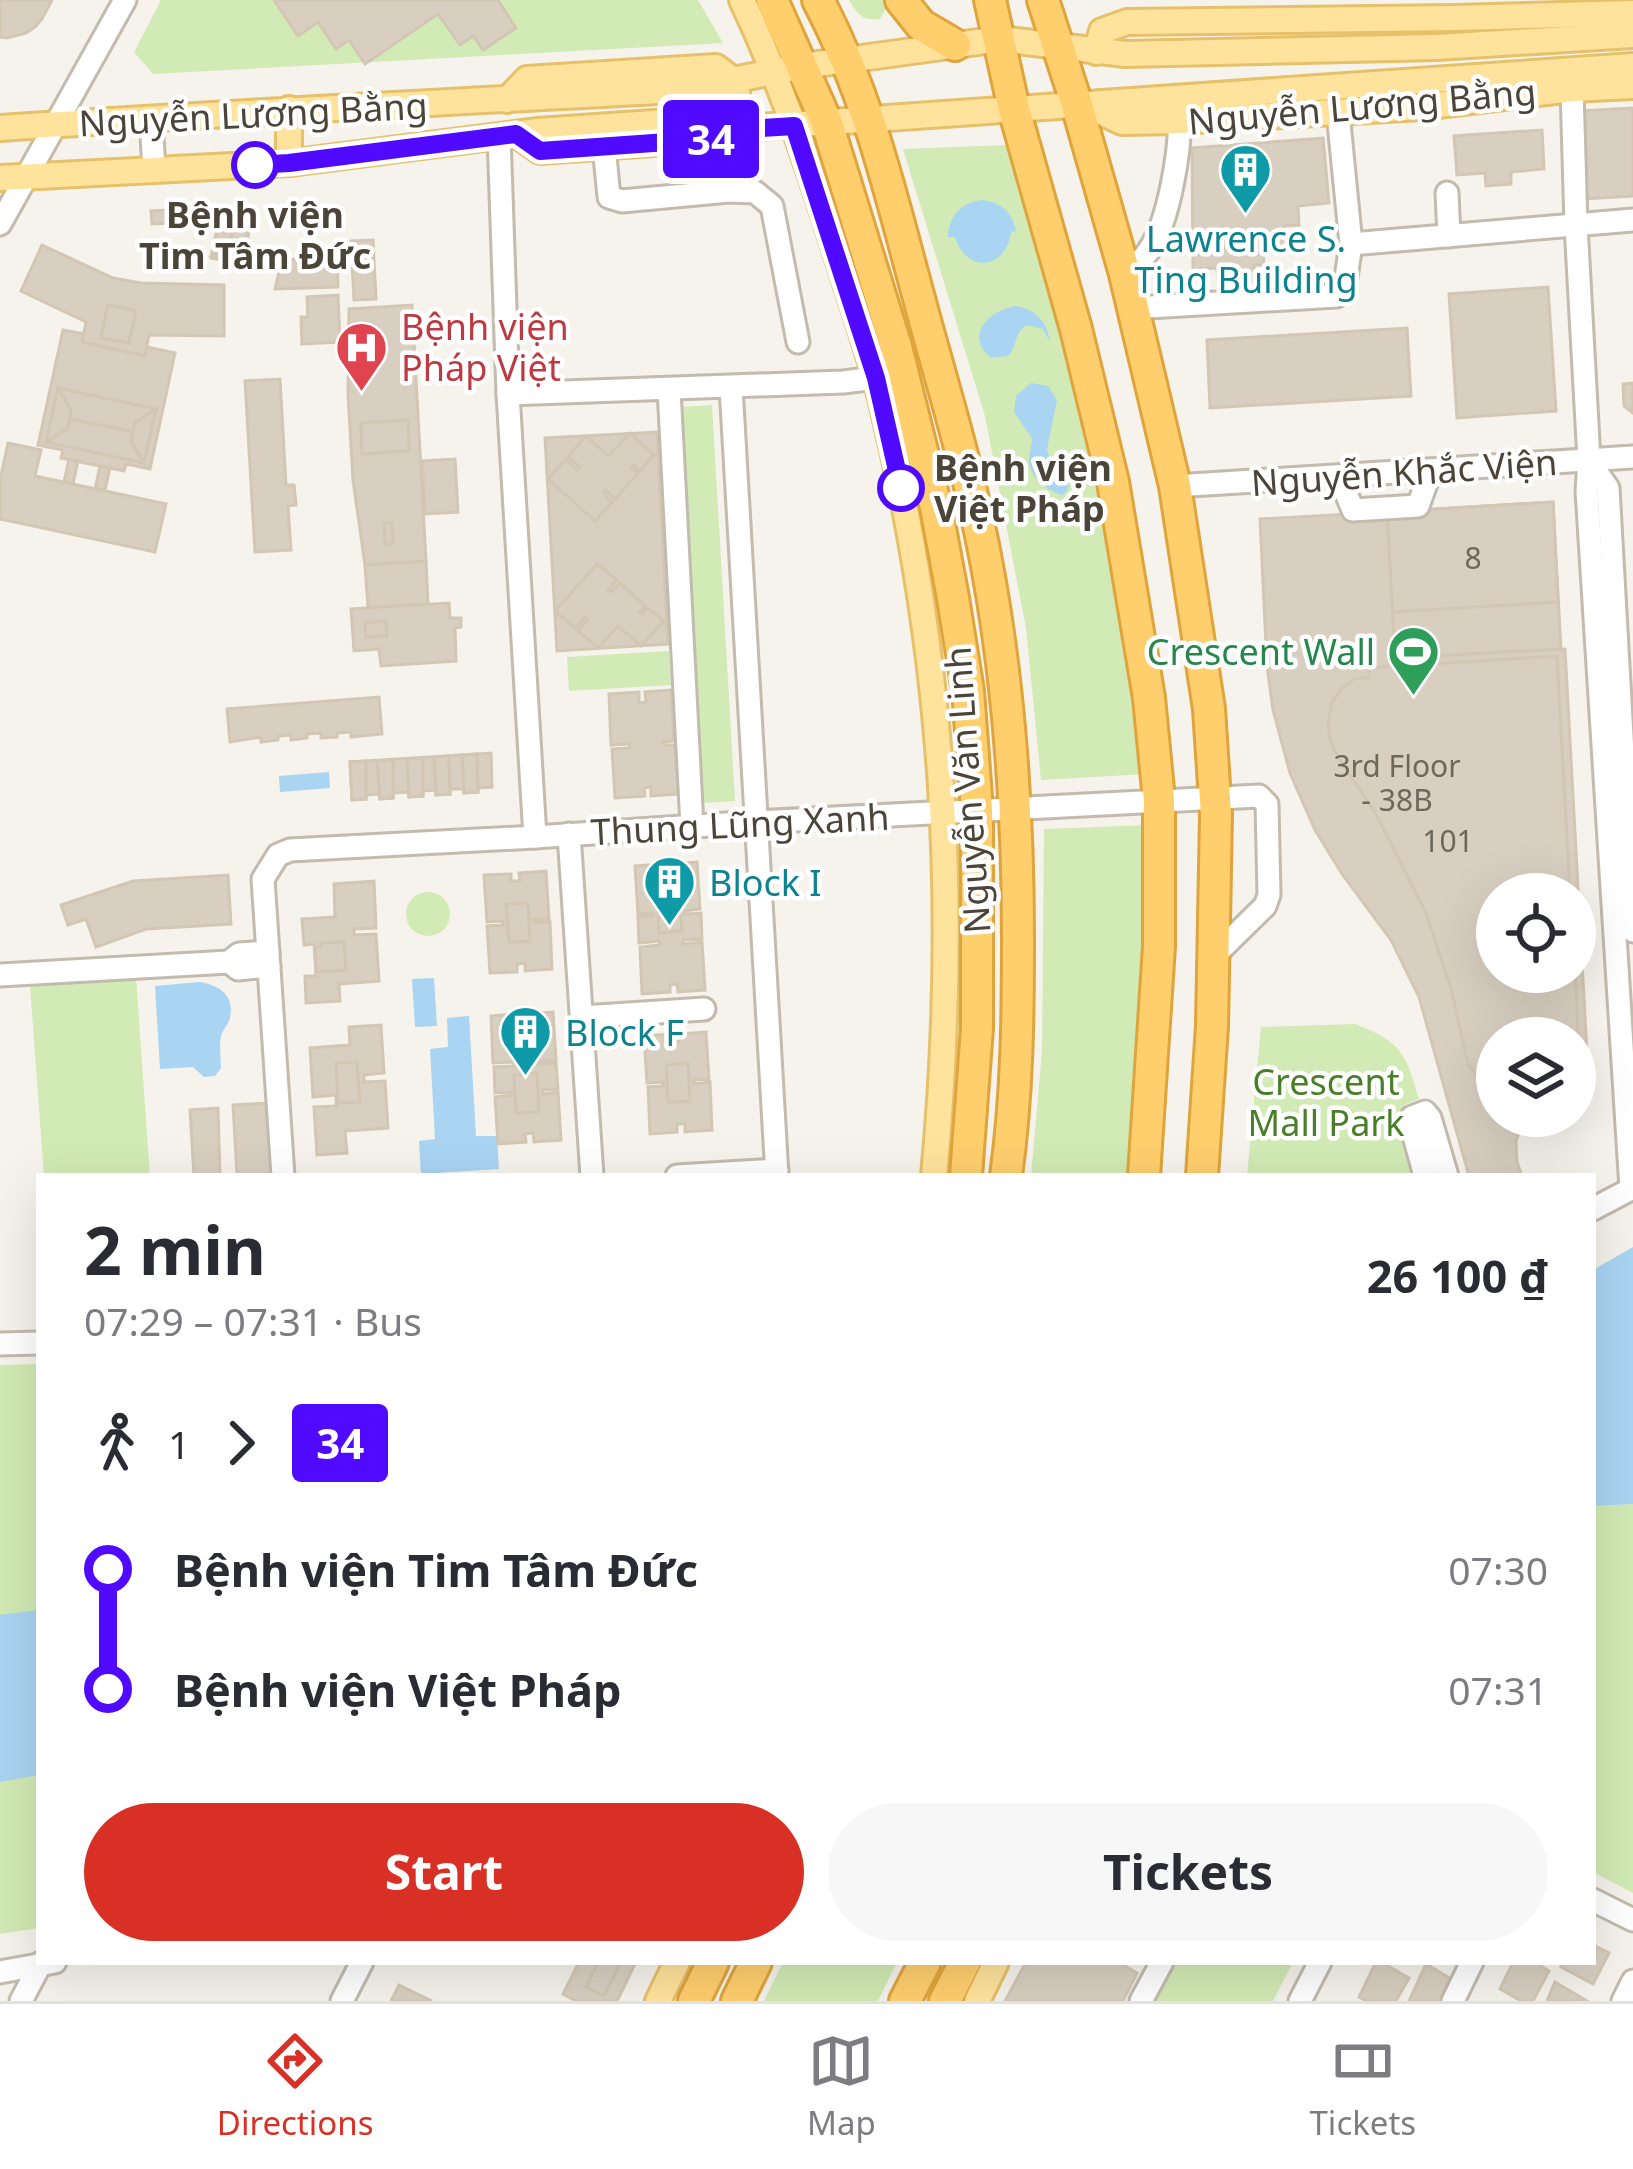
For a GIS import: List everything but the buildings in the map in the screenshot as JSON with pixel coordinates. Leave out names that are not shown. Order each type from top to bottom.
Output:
[{"type":"highway","name":"Nguyễn Văn Linh","points":[[772,0],[789,69],[827,123],[889,376],[936,507],[968,691],[976,810],[977,1028],[966,1173]]},
{"type":"highway","name":"Nguyễn Văn Linh","points":[[818,0],[848,59],[871,120],[973,497],[1004,675],[1016,808],[1018,1021],[1006,1173]]},
{"type":"highway","points":[[901,0],[922,25],[955,45]]},
{"type":"highway","points":[[990,0],[1014,109],[1076,328],[1113,482],[1150,698],[1160,800],[1159,946],[1144,1173]]},
{"type":"highway","points":[[1043,0],[1057,47],[1089,104],[1175,486],[1209,709],[1216,797],[1214,956],[1202,1173]]},
{"type":"highway","points":[[694,2001],[712,1965]]},
{"type":"highway","points":[[737,2001],[755,1965]]},
{"type":"highway","points":[[905,2001],[923,1965]]},
{"type":"highway","points":[[945,2001],[963,1965]]},
{"type":"main road","name":"Nguyễn Văn Linh","points":[[742,0],[789,69],[794,126],[889,376],[925,614],[945,812],[946,1008],[934,1173]]},
{"type":"main road","name":"Nguyễn Lương Bằng","points":[[1096,52],[1102,31],[1127,22],[1445,9],[1569,18],[1633,35]]},
{"type":"main road","name":"Nguyễn Lương Bằng","points":[[0,128],[507,100],[526,79],[716,68],[734,80],[1000,39],[1096,52],[1147,53],[1447,46],[1569,18],[1633,13]]},
{"type":"main road","points":[[1569,18],[1571,79]]},
{"type":"main road","name":"Nguyễn Lương Bằng","points":[[1178,110],[1338,113],[1421,107],[1633,66]]},
{"type":"main road","name":"Nguyễn Lương Bằng","points":[[487,138],[540,151],[710,139],[735,129],[1089,104],[1122,122],[1178,110],[1571,79],[1633,86]]},
{"type":"main road","points":[[734,80],[735,129]]},
{"type":"main road","points":[[464,103],[487,138]]},
{"type":"main road","points":[[289,109],[289,163]]},
{"type":"main road","name":"Nguyễn Lương Bằng","points":[[0,178],[289,163],[487,138],[712,119],[735,129]]},
{"type":"main road","points":[[658,2001],[676,1965]]},
{"type":"main road","points":[[976,2001],[994,1965]]},
{"type":"street","points":[[0,224],[125,0]]},
{"type":"street","points":[[1445,9],[1447,46]]},
{"type":"street","points":[[1571,79],[1589,460],[1608,488],[1615,610],[1614,751],[1632,1189],[1596,1207]]},
{"type":"street","points":[[1126,274],[1149,251],[1162,221],[1178,110]]},
{"type":"street","points":[[1132,308],[1337,296],[1344,291],[1351,244],[1338,113]]},
{"type":"street","points":[[151,118],[154,170]]},
{"type":"street","points":[[487,138],[535,837]]},
{"type":"street","points":[[604,146],[609,197],[622,201],[755,192],[772,206],[798,342]]},
{"type":"street","points":[[1447,193],[1449,236]]},
{"type":"street","points":[[1351,244],[1633,220]]},
{"type":"street","points":[[508,394],[843,382],[889,376]]},
{"type":"street","points":[[731,387],[777,1173]]},
{"type":"street","points":[[668,389],[692,826]]},
{"type":"street","name":"Nguyễn Khắc Viện","points":[[1175,486],[1633,457]]},
{"type":"street","points":[[1339,476],[1353,510],[1396,508],[1418,506],[1431,470]]},
{"type":"street","points":[[1614,751],[1631,848],[1633,931]]},
{"type":"street","name":"Thung Lũng Xanh","points":[[268,959],[263,879],[278,855],[290,850],[1259,796],[1267,804],[1269,895],[1265,905],[1214,956]]},
{"type":"street","points":[[569,834],[592,1173]]},
{"type":"street","points":[[0,974],[229,962],[239,954],[268,959],[283,1173]]},
{"type":"street","points":[[582,1017],[704,1010]]},
{"type":"street","points":[[1425,1173],[1411,1125],[1412,1117],[1425,1112],[1446,1173]]},
{"type":"street","points":[[0,1345],[36,1343]]},
{"type":"street","points":[[1596,1902],[1633,1920]]},
{"type":"street","points":[[0,1972],[36,1964]]},
{"type":"street","points":[[21,2001],[40,1965]]},
{"type":"street","points":[[342,2001],[360,1965]]},
{"type":"street","points":[[1141,2001],[1160,1965]]},
{"type":"street","points":[[1300,2001],[1318,1965]]},
{"type":"street","points":[[1453,2001],[1471,1965]]},
{"type":"street","points":[[1623,2001],[1633,1981]]},
{"type":"green space","points":[[161,0],[698,0],[723,43],[153,74],[134,52]]},
{"type":"green space","points":[[849,0],[888,0],[880,19],[869,19]]},
{"type":"green space","points":[[1006,145],[1077,386],[1126,592],[1147,774],[1041,780],[1026,628],[985,416],[903,149]]},
{"type":"green space","points":[[712,405],[735,801],[701,803],[678,407]]},
{"type":"green space","points":[[669,651],[671,685],[569,691],[567,657]]},
{"type":"green space","points":[[1148,825],[1151,931],[1133,1173],[1031,1173],[1042,1051],[1044,829]]},
{"type":"green space","points":[[428,892],[443,899],[450,914],[443,929],[428,936],[413,929],[406,914],[413,899]]},
{"type":"green space","points":[[136,978],[150,1173],[44,1173],[30,986]]},
{"type":"green space","name":"Crescent Mall Park","points":[[1355,1024],[1400,1051],[1419,1099],[1406,1104],[1397,1124],[1410,1173],[1247,1173],[1261,1027]]},
{"type":"green space","points":[[36,1364],[36,1649],[0,1655],[0,1365]]},
{"type":"green space","points":[[1633,1504],[1633,1893],[1596,1874],[1596,1506]]},
{"type":"green space","points":[[36,1732],[36,1928],[0,1934],[0,1738]]},
{"type":"green space","points":[[782,1965],[896,1965],[878,2001],[764,2001]]},
{"type":"green space","points":[[1167,1965],[1291,1965],[1273,2001],[1149,2001]]},
{"type":"water","points":[[982,200],[1005,209],[1016,231],[1011,232],[1002,254],[985,263],[968,257],[955,237],[948,237],[957,212]]},
{"type":"water","points":[[1015,306],[1039,317],[1050,342],[1043,329],[1027,325],[1008,356],[991,358],[980,341],[983,326],[996,313]]},
{"type":"water","points":[[1031,383],[1048,386],[1057,400],[1047,449],[1069,485],[1062,495],[1045,487],[1032,472],[1032,438],[1014,412],[1016,396]]},
{"type":"water","points":[[329,772],[330,788],[280,792],[279,776]]},
{"type":"water","points":[[434,978],[437,1026],[415,1027],[412,979]]},
{"type":"water","points":[[200,982],[219,989],[230,1003],[220,1040],[221,1068],[215,1076],[204,1077],[193,1067],[160,1069],[155,986]]},
{"type":"water","points":[[469,1016],[476,1136],[497,1136],[499,1169],[421,1173],[419,1141],[435,1139],[430,1049],[448,1047],[447,1018]]},
{"type":"water","points":[[1633,1247],[1633,1504],[1596,1506],[1596,1268]]},
{"type":"water","points":[[36,1610],[36,1776],[0,1782],[0,1615]]},
{"type":"bus line","name":"34","points":[[255,165],[516,134],[540,151],[710,139],[729,130],[794,126],[876,378],[901,488]]},
{"type":"place","name":"Bệnh viện Tim Tâm Đức","points":[[255,165]]},
{"type":"place","name":"Lawrence S. Ting Building","points":[[1246,216]]},
{"type":"place","name":"Bệnh viện Pháp Việt","points":[[362,393]]},
{"type":"place","name":"Bệnh viện Việt Pháp","points":[[901,488]]},
{"type":"place","name":"Crescent Wall","points":[[1414,697]]},
{"type":"place","name":"Block I","points":[[670,928]]},
{"type":"place","name":"Block F","points":[[526,1078]]}]
